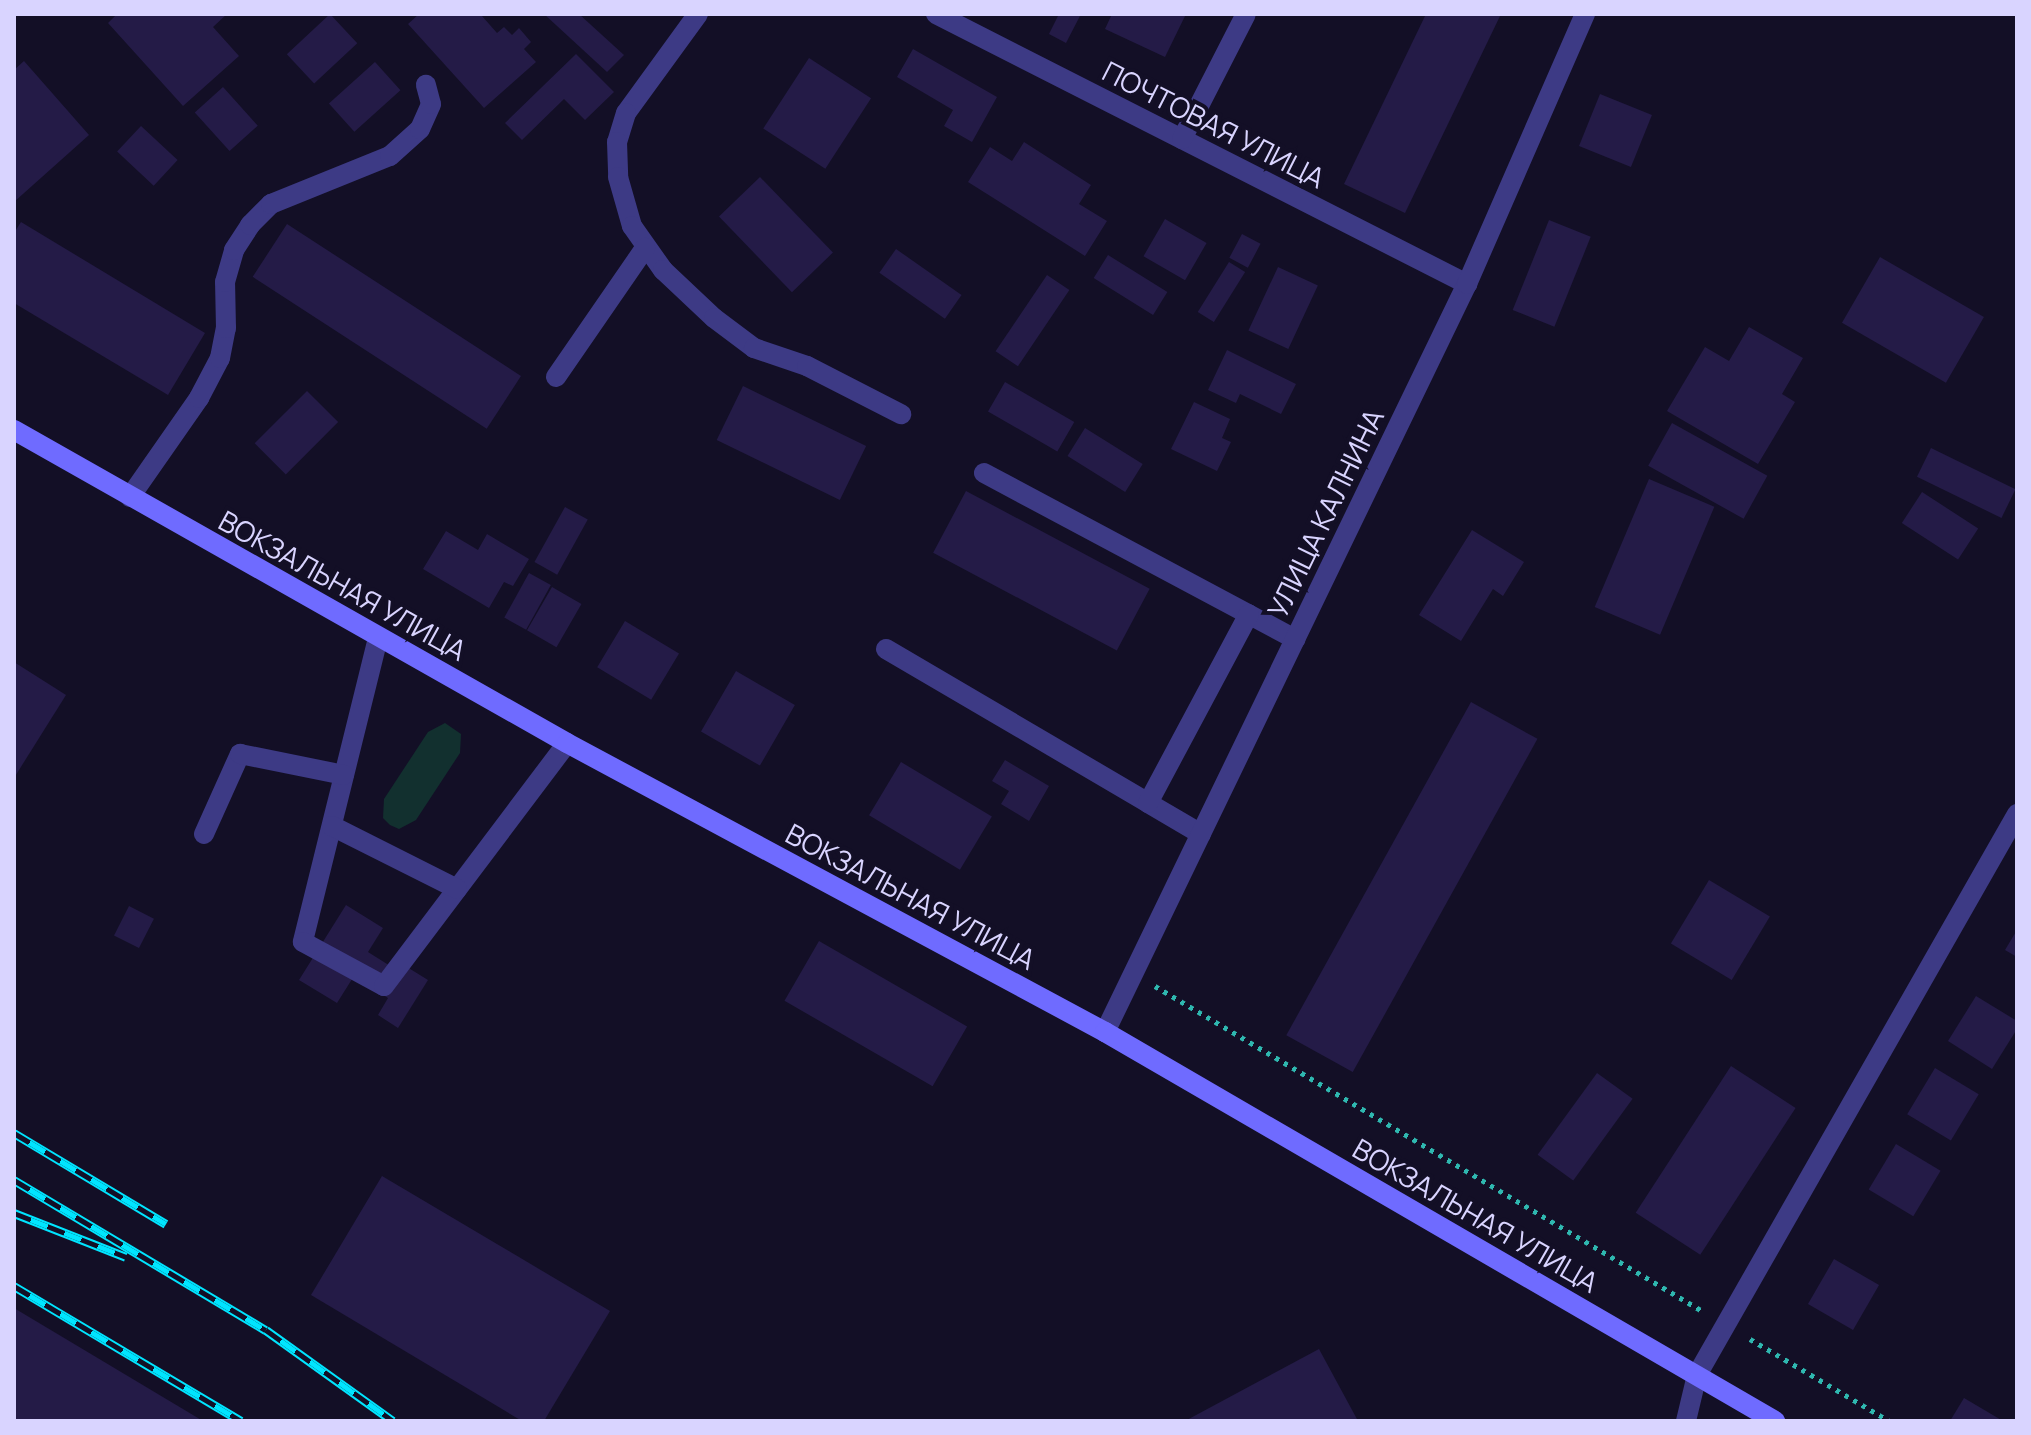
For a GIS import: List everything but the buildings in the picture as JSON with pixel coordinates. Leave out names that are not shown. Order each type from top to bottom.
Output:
[{"type":"main road","name":"ВОКЗАЛЬНАЯ УЛИЦА","points":[[14,430],[567,743],[1105,1032],[1775,1421]]},
{"type":"street","points":[[698,14],[626,113],[617,142],[618,177],[632,226],[663,270],[714,318],[754,348],[807,366],[901,414]]},
{"type":"street","name":"ПОЧТОВАЯ УЛИЦА","points":[[936,14],[1467,284]]},
{"type":"street","points":[[1182,139],[1246,14]]},
{"type":"street","name":"УЛИЦА КАЛНИНА","points":[[1105,1032],[1467,284],[1585,14]]},
{"type":"street","points":[[130,497],[199,398],[220,358],[226,328],[225,282],[234,250],[250,225],[271,204],[390,156],[420,129],[431,104],[426,85]]},
{"type":"street","points":[[556,377],[645,248]]},
{"type":"street","points":[[984,473],[1295,639]]},
{"type":"street","points":[[1148,803],[1249,614]]},
{"type":"street","points":[[378,638],[303,942],[384,986],[567,743]]},
{"type":"street","points":[[886,649],[1201,834]]},
{"type":"street","points":[[204,834],[240,754],[344,775]]},
{"type":"street","points":[[1686,1421],[1697,1375],[2017,814]]},
{"type":"street","points":[[332,826],[457,889]]},
{"type":"path","points":[[1134,973],[1889,1421]]},
{"type":"green space","points":[[445,723],[461,734],[460,753],[416,820],[399,829],[390,825],[383,818],[384,799],[428,732]]},
{"type":"railway","points":[[14,1133],[166,1224]]},
{"type":"railway","points":[[14,1180],[266,1330],[393,1421]]},
{"type":"railway","points":[[14,1213],[126,1257]]},
{"type":"railway","points":[[14,1286],[241,1421]]}]
